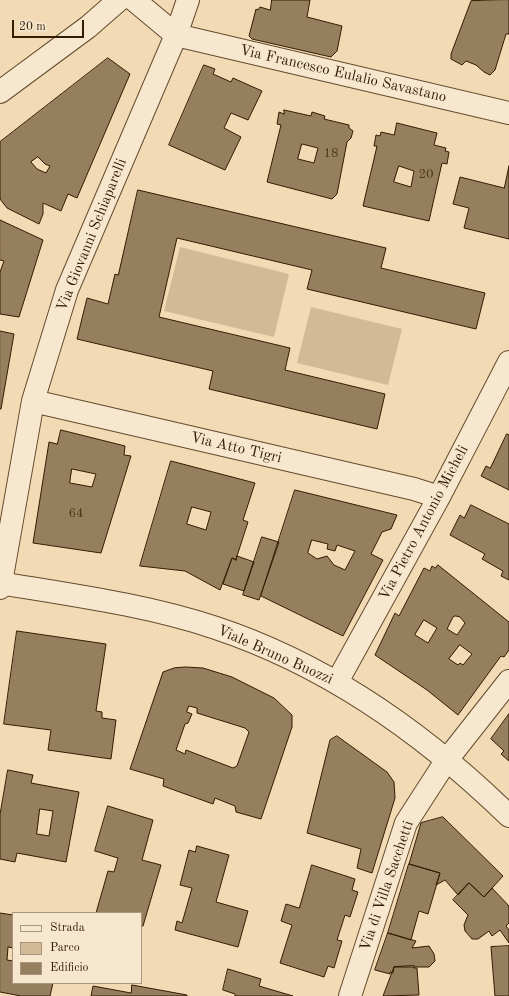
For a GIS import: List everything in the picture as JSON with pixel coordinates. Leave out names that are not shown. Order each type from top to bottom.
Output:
[{"type":"street","points":[[0,92],[88,27],[119,0]]},
{"type":"street","points":[[134,0],[176,35]]},
{"type":"street","name":"Via Giovanni Schiaparelli","points":[[0,585],[33,401],[67,290],[176,35],[188,0]]},
{"type":"street","name":"Via Francesco Eulalio Savastano","points":[[176,35],[509,113]]},
{"type":"street","name":"Via Pietro Antonio Micheli","points":[[337,682],[439,497],[509,362]]},
{"type":"street","name":"Via Atto Tigri","points":[[33,401],[406,487],[439,497]]},
{"type":"street","name":"Viale Bruno Buozzi","points":[[0,585],[136,607],[186,619],[245,639],[337,682],[408,730],[474,782],[509,816]]},
{"type":"street","name":"Via di Villa Sacchetti","points":[[350,996],[406,823],[446,761],[509,681]]},
{"type":"green space","points":[[180,247],[289,274],[274,337],[164,311]]},
{"type":"green space","points":[[311,307],[402,329],[388,385],[297,363]]},
{"type":"building","points":[[272,0],[310,0],[307,17],[342,26],[337,51],[331,57],[252,39],[249,36],[256,9],[258,10],[260,7],[270,10]]},
{"type":"building","points":[[509,0],[509,34],[506,34],[495,70],[490,75],[476,65],[466,61],[462,65],[451,59],[451,54],[471,1]]},
{"type":"building","points":[[108,58],[130,74],[77,198],[68,194],[61,211],[43,203],[43,214],[39,224],[7,208],[0,199],[0,142]],"holes":[[[38,157],[45,164],[50,166],[46,173],[37,169],[31,162]]]},
{"type":"building","points":[[204,65],[215,69],[213,74],[231,82],[233,78],[262,91],[248,120],[231,113],[224,128],[241,137],[225,170],[169,145]]},
{"type":"building","points":[[284,110],[311,116],[312,112],[325,116],[324,119],[349,125],[349,128],[353,131],[351,138],[347,142],[337,194],[332,199],[267,182],[281,125],[277,124],[279,112],[284,114]],"holes":[[[302,144],[318,148],[314,163],[298,159]]]},
{"type":"building","points":[[397,123],[437,133],[434,145],[446,148],[445,151],[449,152],[447,164],[442,163],[429,221],[363,206],[377,146],[374,146],[376,135],[380,136],[381,132],[394,135]],"holes":[[[399,166],[414,171],[411,187],[394,182]]]},
{"type":"building","points":[[509,166],[509,239],[464,228],[469,208],[453,204],[460,177],[504,188]]},
{"type":"building","points":[[138,190],[386,248],[381,268],[485,293],[476,329],[307,289],[312,270],[177,238],[159,317],[290,348],[285,370],[385,394],[377,429],[209,389],[213,371],[77,339],[87,298],[108,304],[115,274],[118,275]]},
{"type":"building","points":[[0,220],[43,240],[19,317],[0,314],[0,272],[4,261],[0,260]]},
{"type":"building","points":[[0,331],[14,334],[1,409],[0,409]]},
{"type":"building","points":[[61,430],[125,446],[124,455],[131,456],[101,553],[33,543],[49,442],[57,444]],"holes":[[[72,469],[96,474],[92,487],[70,483]]]},
{"type":"building","points":[[507,434],[509,435],[509,490],[481,476],[486,466],[490,468]]},
{"type":"building","points":[[171,461],[255,483],[243,520],[248,522],[236,560],[232,558],[220,590],[185,571],[140,566]],"holes":[[[192,507],[211,512],[206,530],[187,524]]]},
{"type":"building","points":[[295,490],[397,515],[391,529],[382,532],[371,554],[383,560],[343,636],[261,596]],"holes":[[[312,540],[328,544],[327,549],[335,551],[337,545],[355,551],[345,570],[334,565],[327,556],[317,559],[308,553]]]},
{"type":"building","points":[[471,505],[509,524],[509,580],[501,576],[503,571],[482,559],[485,554],[450,535],[460,515],[464,518]]},
{"type":"building","points":[[262,537],[279,542],[259,600],[243,595]]},
{"type":"building","points":[[237,556],[254,562],[244,591],[223,584],[232,558],[236,560]]},
{"type":"building","points":[[438,565],[509,622],[509,650],[504,657],[501,656],[458,715],[427,690],[375,655],[395,613],[399,616],[424,568],[430,571],[432,566],[435,568]],"holes":[[[453,617],[460,617],[465,623],[457,635],[447,629]],[[424,620],[437,628],[428,643],[415,635]],[[460,645],[472,654],[463,665],[460,663],[458,665],[449,659]]]},
{"type":"building","points":[[17,631],[106,644],[96,711],[102,712],[102,718],[116,720],[111,759],[48,750],[51,730],[4,724]]},
{"type":"building","points":[[174,668],[203,668],[232,677],[274,698],[292,715],[292,727],[261,819],[236,812],[235,806],[215,798],[213,804],[163,786],[164,779],[130,769],[163,672]],"holes":[[[189,706],[197,708],[197,713],[245,728],[249,732],[237,766],[233,768],[186,750],[185,754],[176,750],[185,724],[188,723],[192,714],[187,712]]]},
{"type":"building","points":[[509,714],[509,761],[501,754],[504,751],[491,739]]},
{"type":"building","points":[[337,736],[387,772],[394,782],[395,798],[372,873],[357,868],[361,849],[307,833],[330,740]]},
{"type":"building","points":[[8,770],[33,775],[31,783],[79,792],[66,862],[17,853],[15,862],[0,859],[0,815]],"holes":[[[40,809],[53,811],[49,836],[37,834]]]},
{"type":"building","points":[[108,806],[153,820],[142,860],[161,865],[143,926],[142,912],[96,912],[108,871],[114,872],[118,858],[95,851]]},
{"type":"building","points":[[443,817],[503,876],[484,897],[469,883],[458,895],[445,880],[436,885],[440,873],[409,864],[421,823]]},
{"type":"building","points":[[197,846],[229,855],[216,902],[248,911],[238,947],[175,930],[177,921],[182,923],[192,888],[180,885],[189,850],[195,852]]},
{"type":"building","points":[[409,864],[440,873],[428,914],[419,911],[411,940],[388,933]]},
{"type":"building","points":[[312,865],[355,879],[352,890],[358,892],[350,917],[345,915],[337,940],[342,941],[334,968],[328,966],[324,977],[280,963],[292,925],[281,921],[286,904],[299,908]]},
{"type":"building","points":[[469,883],[484,897],[492,888],[509,906],[509,923],[506,926],[509,930],[509,943],[500,930],[492,936],[489,931],[478,939],[472,939],[465,931],[464,925],[468,915],[453,900]]},
{"type":"building","points":[[0,913],[12,915],[12,948],[8,947],[7,960],[12,961],[12,984],[53,984],[50,996],[21,996],[0,992]]},
{"type":"building","points":[[388,933],[416,941],[412,948],[429,946],[434,954],[435,961],[429,967],[394,967],[393,973],[390,972],[390,974],[375,970]]},
{"type":"building","points":[[509,946],[509,996],[495,996],[491,947]]},
{"type":"building","points":[[414,966],[414,968],[417,968],[419,995],[383,996],[394,967]]},
{"type":"building","points":[[228,969],[261,979],[259,986],[293,996],[235,996],[235,994],[223,990]]},
{"type":"building","points":[[132,985],[187,996],[91,996],[93,986],[131,993]]}]
